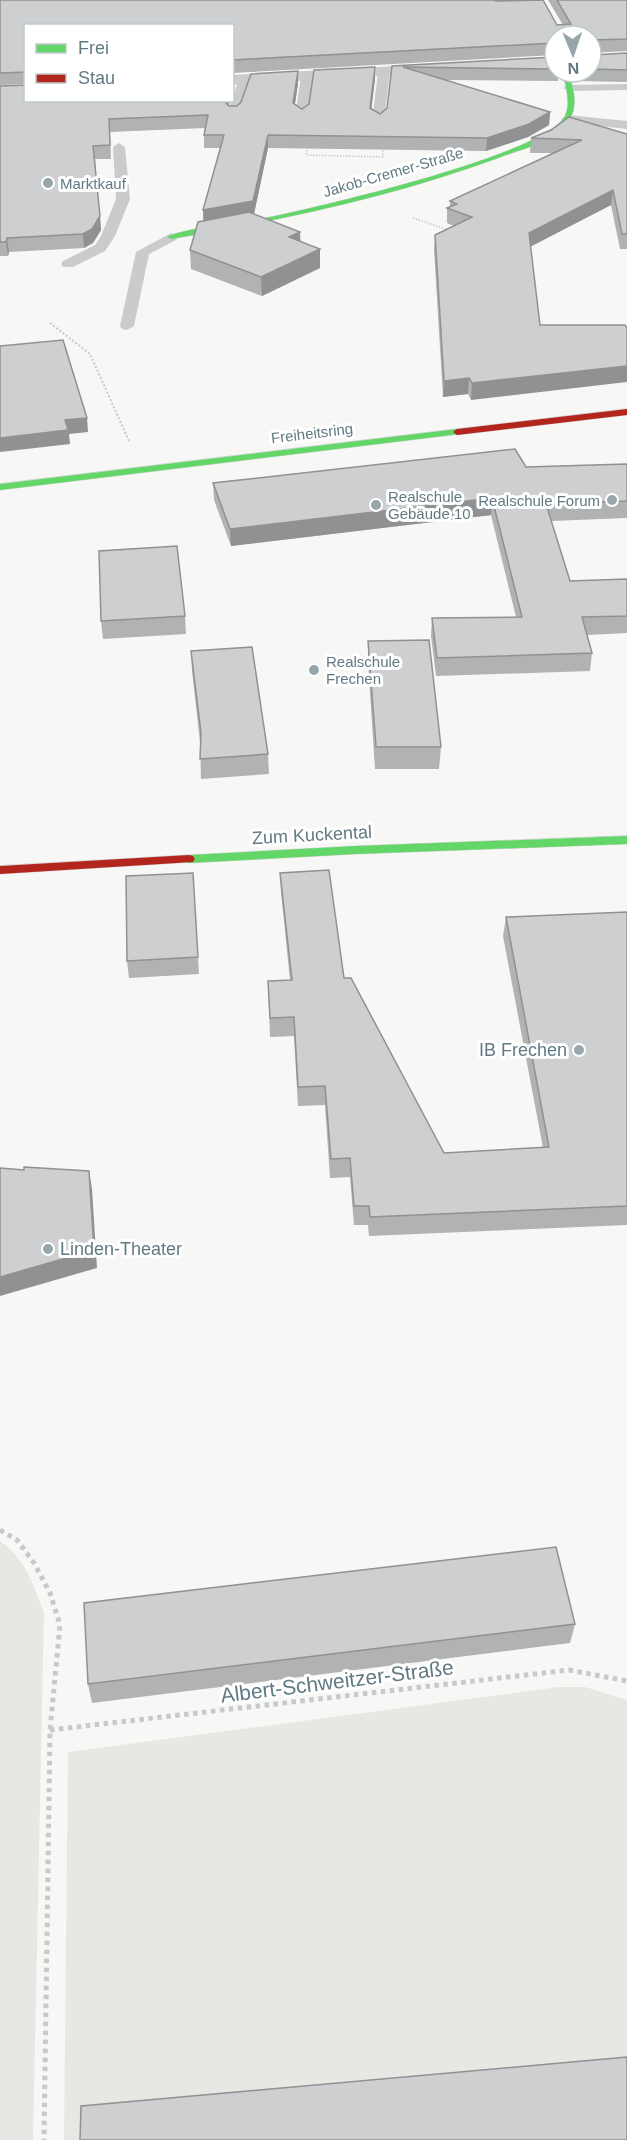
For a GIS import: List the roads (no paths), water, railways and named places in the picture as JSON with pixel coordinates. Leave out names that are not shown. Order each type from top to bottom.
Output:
[{"type":"street","points":[[239,80],[453,68]]},
{"type":"street","points":[[567,119],[575,103],[568,84]]},
{"type":"street","name":"Jakob-Cremer-Straße","points":[[171,237],[306,213],[403,189],[488,161],[548,134],[567,119]]},
{"type":"street","name":"Freiheitsring","points":[[0,487],[627,412]]},
{"type":"street","name":"Zum Kuckental","points":[[0,870],[356,850],[627,840]]},
{"type":"lane","points":[[378,121],[384,72]]},
{"type":"lane","points":[[301,116],[307,76]]},
{"type":"lane","points":[[233,114],[239,80]]},
{"type":"lane","points":[[569,88],[627,87]]},
{"type":"lane","points":[[567,119],[627,125]]},
{"type":"lane","points":[[68,264],[100,248],[108,237],[123,199],[119,147]]},
{"type":"lane","points":[[127,326],[143,252],[171,237]]},
{"type":"place","name":"Marktkauf","points":[[48,183]]},
{"type":"place","name":"Realschule Forum","points":[[612,500]]},
{"type":"place","name":"Realschule Gebäude 10","points":[[376,505]]},
{"type":"place","name":"Realschule Frechen","points":[[314,670]]},
{"type":"place","name":"IB Frechen","points":[[579,1050]]},
{"type":"place","name":"Linden-Theater","points":[[48,1249]]}]
